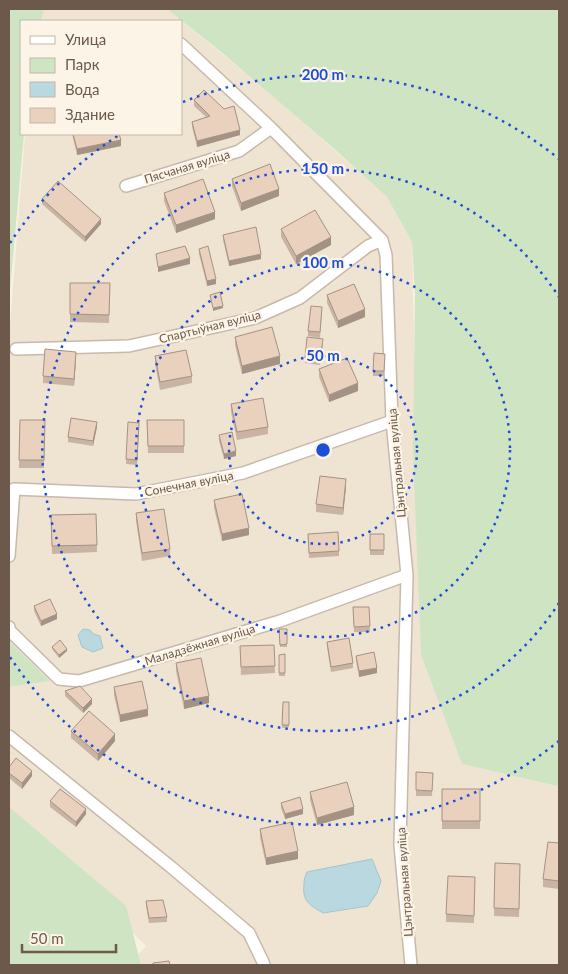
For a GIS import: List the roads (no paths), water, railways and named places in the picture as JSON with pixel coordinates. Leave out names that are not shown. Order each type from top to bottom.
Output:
[{"type":"street","points":[[182,45],[271,128],[382,240]]},
{"type":"street","name":"Пясчаная вуліца","points":[[126,186],[239,151],[271,128]]},
{"type":"street","name":"Спартыўная вуліца","points":[[16,349],[128,346],[255,318],[300,298],[368,246],[382,240]]},
{"type":"street","name":"Цэнтральная вуліца","points":[[382,240],[386,255],[392,421],[407,575],[400,844],[411,965]]},
{"type":"street","name":"Сонечная вуліца","points":[[9,556],[14,489],[136,494],[243,473],[392,421]]},
{"type":"street","name":"Маладзёжная вуліца","points":[[9,627],[9,630],[59,679],[79,681],[280,621],[407,575]]},
{"type":"street","points":[[9,736],[172,867],[249,933],[264,965]]},
{"type":"water","points":[[83,629],[90,630],[93,634],[100,636],[103,648],[93,652],[82,647],[78,635]]},
{"type":"water","points":[[372,859],[381,881],[377,893],[368,906],[323,913],[306,899],[304,895],[304,882],[307,872]]}]
